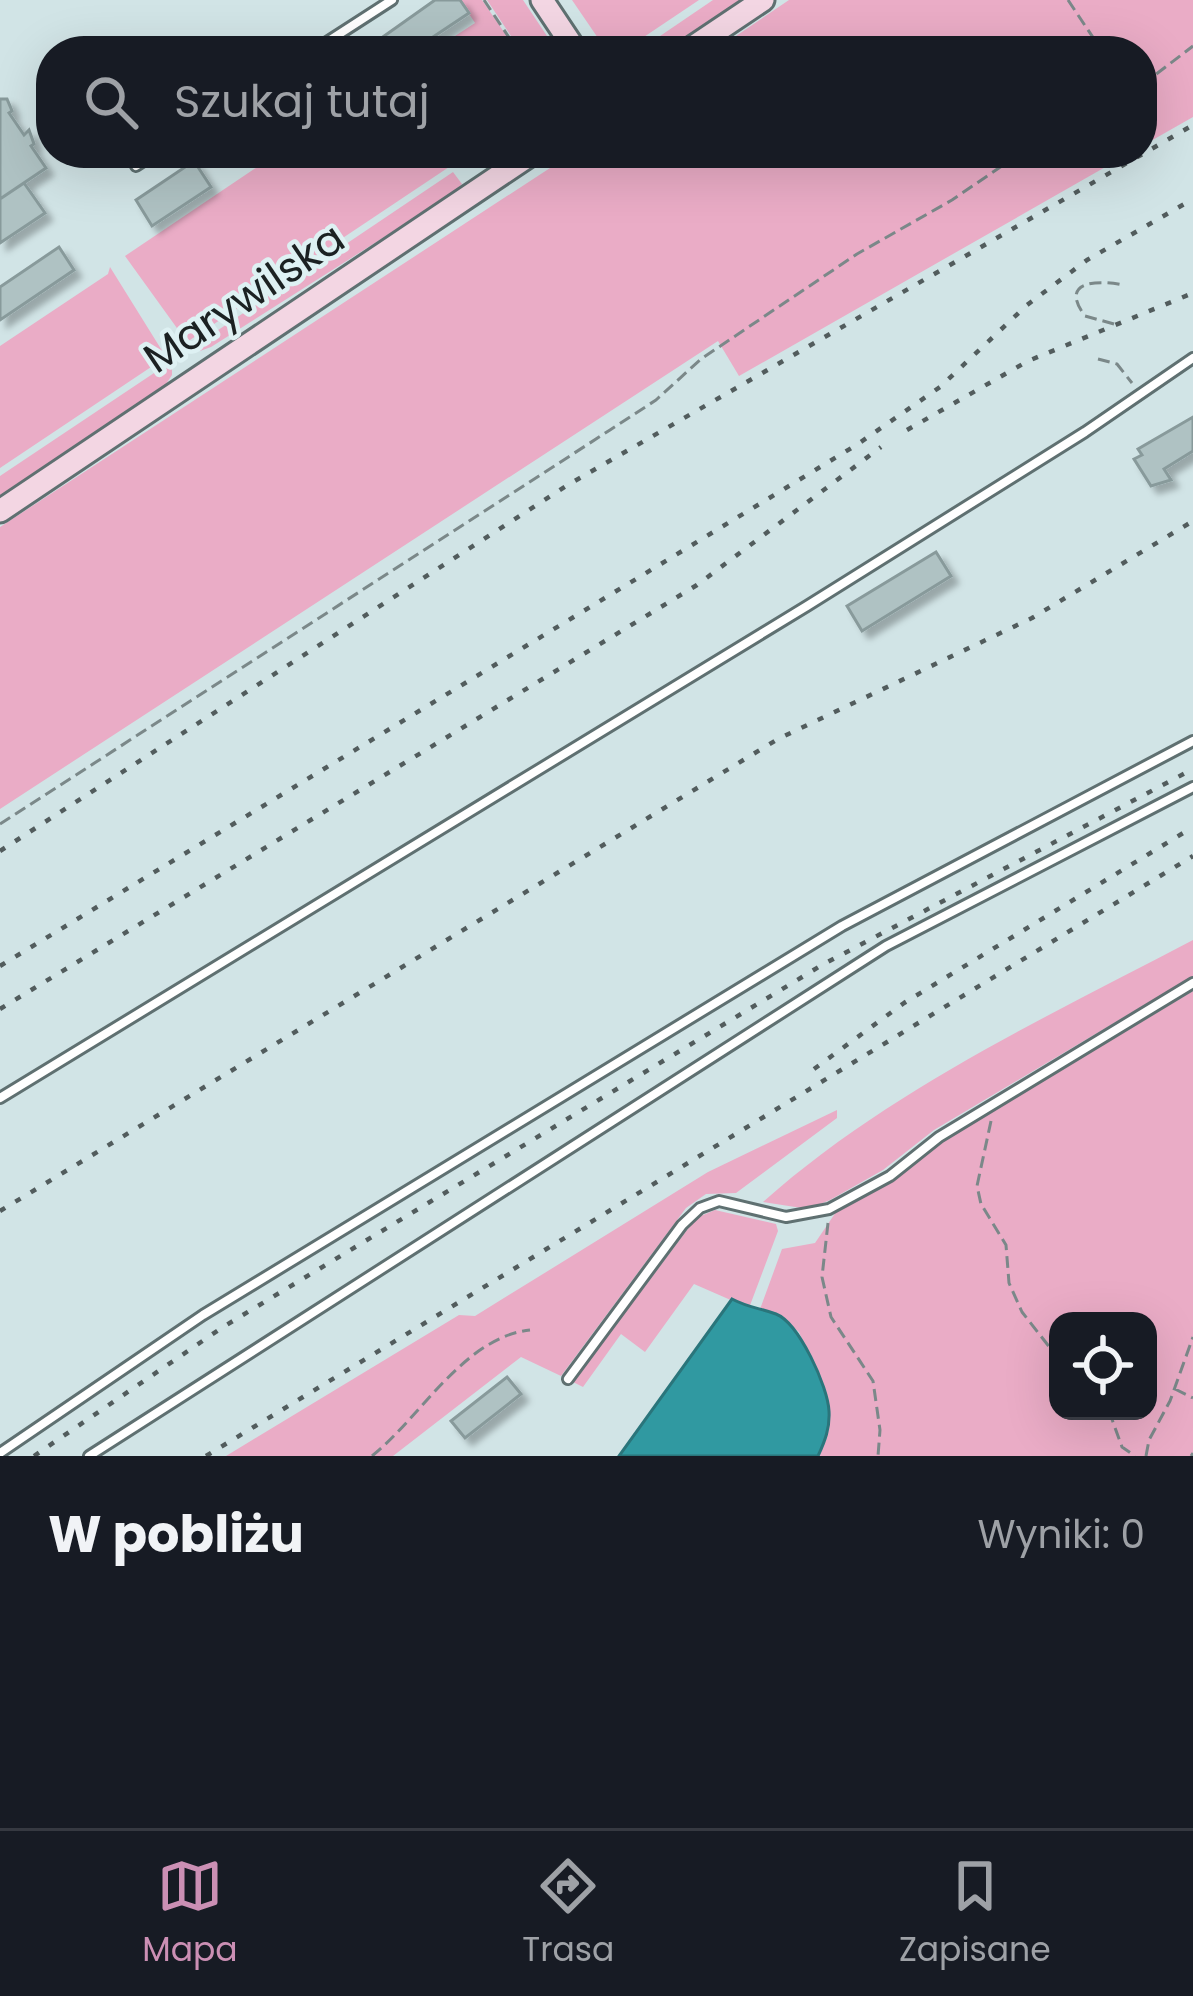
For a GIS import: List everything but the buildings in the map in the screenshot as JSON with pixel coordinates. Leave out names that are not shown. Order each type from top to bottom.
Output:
[{"type":"main road","points":[[542,0],[566,36]]},
{"type":"main road","points":[[709,36],[763,0]]},
{"type":"main road","name":"Marywilska","points":[[0,511],[511,168]]},
{"type":"lane","points":[[336,36],[392,0]]},
{"type":"lane","points":[[0,1098],[807,606],[1193,358]]},
{"type":"lane","points":[[0,1453],[203,1315],[842,926],[1193,741]]},
{"type":"lane","points":[[89,1456],[886,946],[1193,788]]},
{"type":"lane","points":[[568,1379],[700,1208],[729,1202],[786,1217],[829,1209],[890,1176],[939,1136],[1193,983]]},
{"type":"path","points":[[484,0],[508,36]]},
{"type":"path","points":[[1068,0],[1092,36]]},
{"type":"path","points":[[1157,74],[1193,46]]},
{"type":"path","points":[[0,824],[626,420],[701,359],[857,254],[1000,168]]},
{"type":"path","points":[[1114,324],[1085,316],[1078,296],[1094,280],[1123,285]]},
{"type":"path","points":[[1098,359],[1120,367],[1140,394]]},
{"type":"path","points":[[993,1104],[978,1197],[1006,1245],[1009,1283],[1022,1312],[1049,1346]]},
{"type":"path","points":[[829,1209],[822,1277],[831,1317],[873,1381],[880,1430],[878,1456]]},
{"type":"path","points":[[372,1456],[480,1350],[498,1338],[530,1330]]},
{"type":"path","points":[[1146,1456],[1193,1337]]},
{"type":"path","points":[[1174,1389],[1193,1398]]},
{"type":"path","points":[[1111,1420],[1122,1448],[1135,1456]]},
{"type":"shaded area","points":[[460,0],[482,0],[507,36],[455,36],[475,23]]},
{"type":"shaded area","points":[[487,0],[523,0],[547,36],[511,36]]},
{"type":"shaded area","points":[[572,0],[699,0],[645,36],[597,36]]},
{"type":"shaded area","points":[[713,0],[740,0],[686,36],[660,36]]},
{"type":"shaded area","points":[[789,0],[1193,0],[1193,117],[1157,137],[1157,36],[736,36]]},
{"type":"shaded area","points":[[256,168],[448,168],[187,342],[125,256]]},
{"type":"shaded area","points":[[550,168],[1104,168],[739,376],[718,341],[0,809],[0,527]]},
{"type":"shaded area","points":[[453,172],[462,184],[452,194],[211,347],[190,349]]},
{"type":"shaded area","points":[[110,267],[166,357],[0,468],[0,346],[108,274]]},
{"type":"shaded area","points":[[172,361],[172,375],[164,387],[0,496],[0,476]]},
{"type":"shaded area","points":[[1193,940],[1193,976],[934,1130],[883,1170],[808,1209],[763,1202],[915,1090]]},
{"type":"shaded area","points":[[1193,991],[1193,1456],[818,1456],[827,1438],[829,1407],[799,1332],[777,1314],[759,1312],[782,1249],[815,1243],[836,1212],[885,1185],[941,1142]]},
{"type":"shaded area","points":[[837,1110],[837,1118],[736,1193],[706,1194],[686,1208],[561,1376],[521,1357],[393,1456],[226,1456],[459,1315],[475,1316],[708,1172]]},
{"type":"shaded area","points":[[715,1210],[776,1224],[778,1231],[749,1308],[694,1284],[645,1352],[621,1334],[583,1387],[573,1382],[696,1218]]},
{"type":"water","points":[[732,1299],[785,1320],[811,1357],[829,1411],[818,1456],[619,1456]]},
{"type":"railway","points":[[1157,146],[1193,125]]},
{"type":"railway","points":[[0,851],[566,486],[1118,168]]},
{"type":"railway","points":[[0,966],[858,444],[940,387],[1027,305],[1087,260],[1193,199]]},
{"type":"railway","points":[[907,430],[1028,361],[1193,293]]},
{"type":"railway","points":[[0,1009],[697,585],[881,447]]},
{"type":"railway","points":[[0,1211],[778,739],[1032,618],[1193,521]]},
{"type":"railway","points":[[34,1456],[223,1327],[822,965],[1193,769]]},
{"type":"railway","points":[[814,1069],[904,1003],[1193,827]]},
{"type":"railway","points":[[206,1456],[1193,856]]}]
